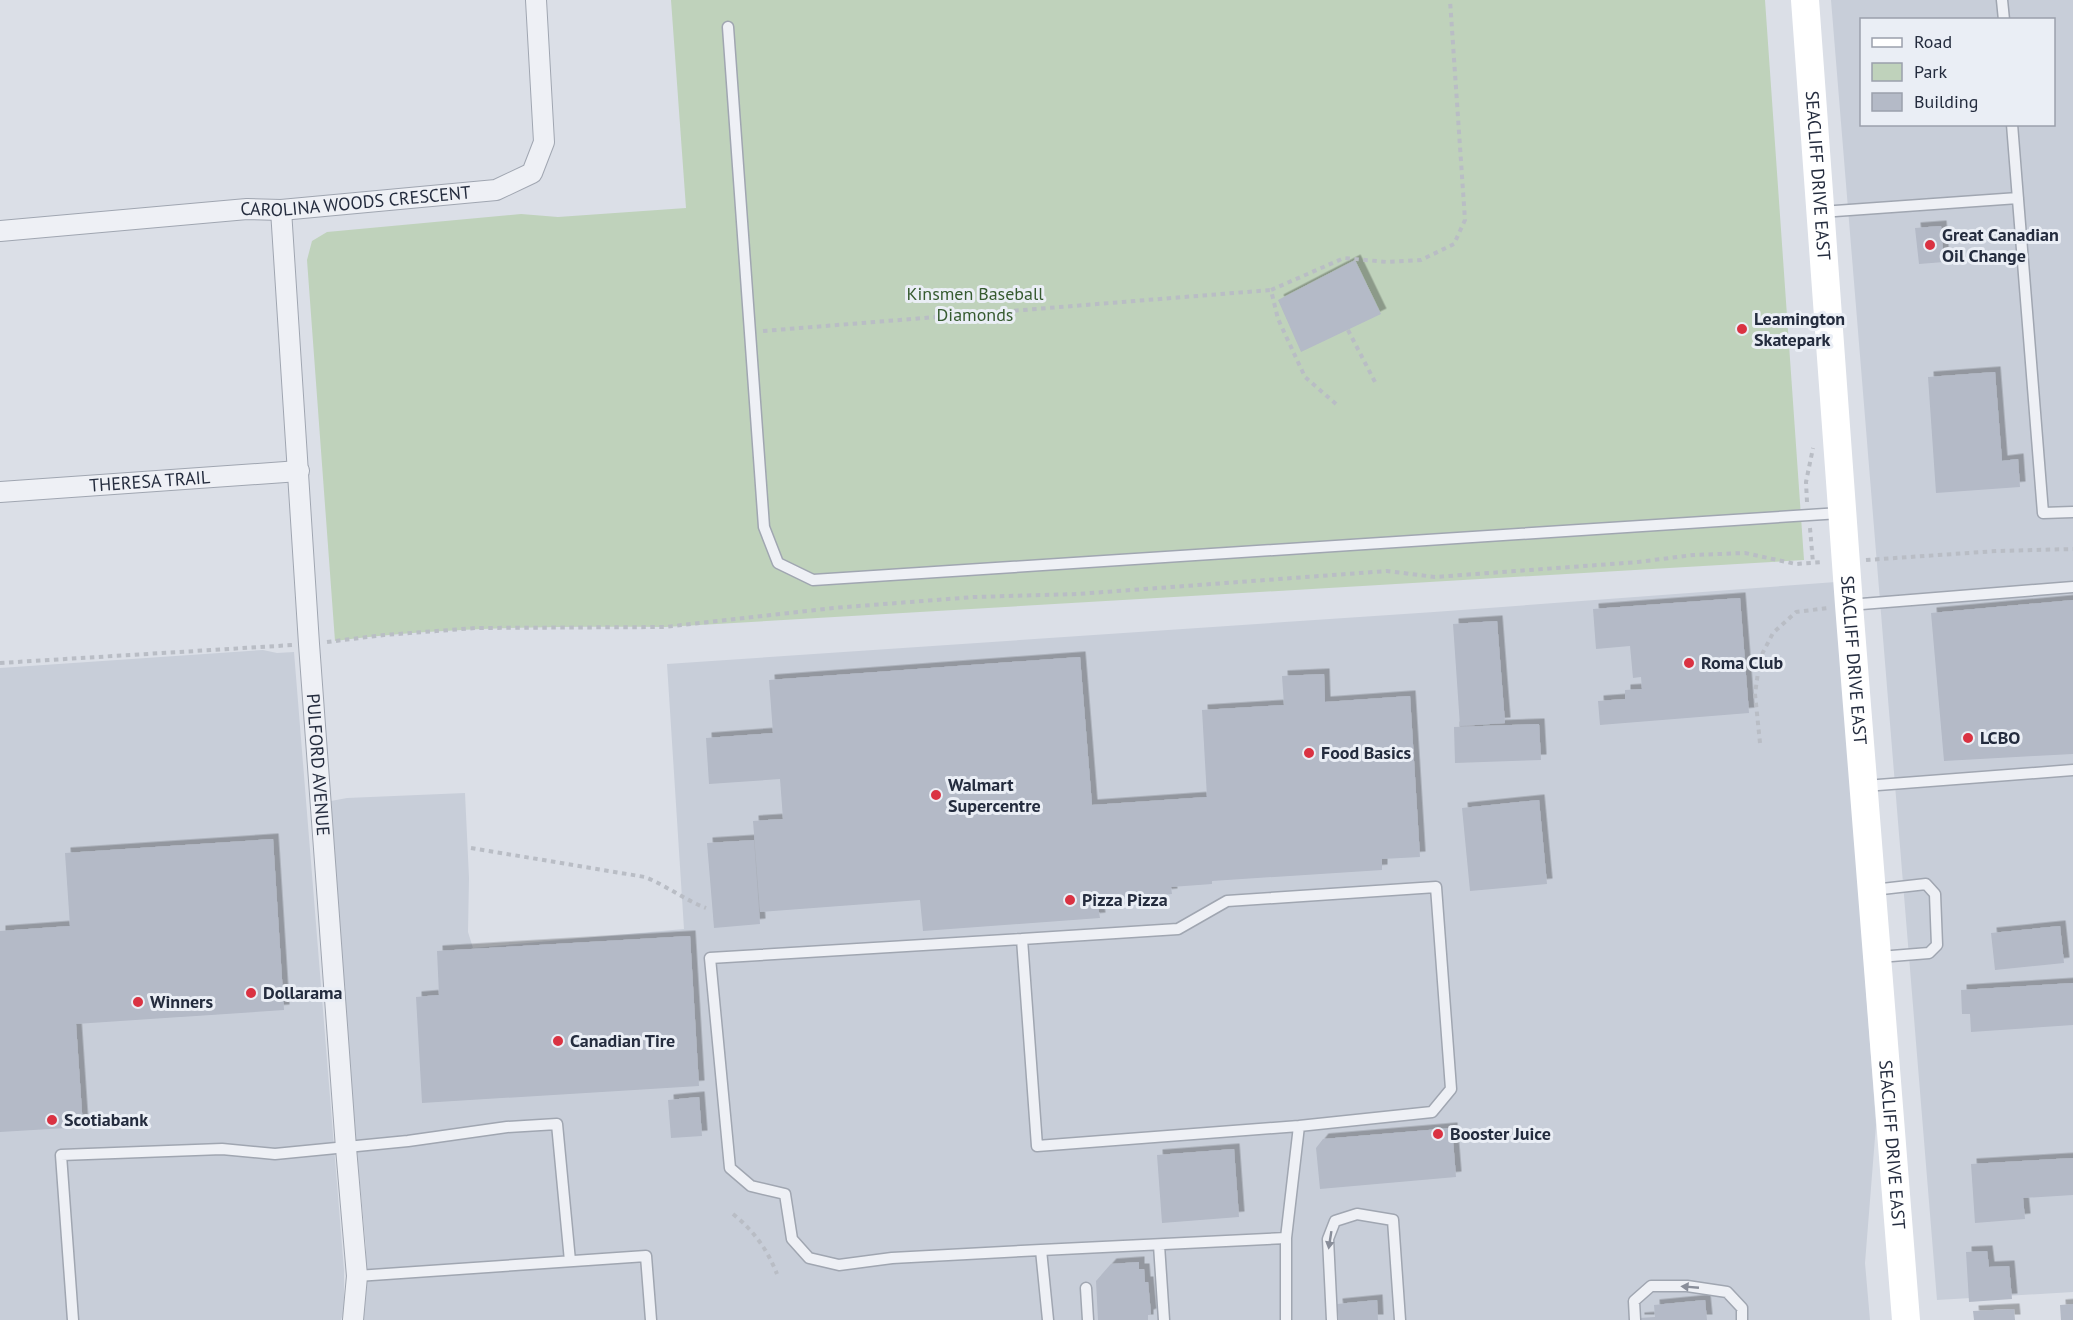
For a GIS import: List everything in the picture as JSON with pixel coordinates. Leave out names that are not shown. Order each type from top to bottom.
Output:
[{"type":"main road","name":"SEACLIFF DRIVE EAST","points":[[1805,0],[1844,513],[1835,561],[1849,605],[1906,1320]]},
{"type":"street","name":"CAROLINA WOODS CRESCENT","points":[[0,231],[247,209],[282,210],[496,190],[532,173],[544,142],[536,0]]},
{"type":"street","name":"PULFORD AVENUE","points":[[282,210],[309,644],[357,1276],[353,1320]]},
{"type":"street","name":"THERESA TRAIL","points":[[0,492],[299,471]]},
{"type":"lane","points":[[2002,0],[2004,18]]},
{"type":"lane","points":[[728,27],[764,527],[778,563],[813,580],[1844,513]]},
{"type":"lane","points":[[2012,126],[2043,513],[2073,512]]},
{"type":"lane","points":[[1821,212],[2018,198]]},
{"type":"lane","points":[[1849,605],[2073,587]]},
{"type":"lane","points":[[1865,786],[2073,770]]},
{"type":"lane","points":[[1873,890],[1926,884],[1935,894],[1937,945],[1929,953],[1878,957]]},
{"type":"lane","points":[[1022,939],[1037,1146],[1299,1126],[1432,1112],[1451,1089],[1436,887],[1227,901],[1178,929],[710,958],[730,1168],[750,1186],[785,1194],[792,1239],[809,1258],[839,1265],[891,1258],[1286,1238]]},
{"type":"lane","points":[[73,1320],[61,1155],[222,1149],[275,1154],[408,1141],[507,1127],[556,1124],[570,1261]]},
{"type":"lane","points":[[1286,1320],[1286,1238],[1299,1126]]},
{"type":"lane","points":[[1332,1320],[1328,1239],[1335,1221],[1356,1214],[1393,1220],[1400,1320]]},
{"type":"lane","points":[[1159,1245],[1164,1320]]},
{"type":"lane","points":[[1041,1250],[1048,1320]]},
{"type":"lane","points":[[357,1276],[646,1256],[651,1320]]},
{"type":"lane","points":[[1635,1320],[1634,1300],[1651,1286],[1687,1286],[1727,1292],[1742,1308],[1742,1320]]},
{"type":"lane","points":[[1086,1288],[1088,1320]]},
{"type":"path","points":[[750,332],[1271,290],[1344,258],[1387,262],[1421,260],[1454,244],[1465,220],[1450,0]]},
{"type":"path","points":[[1271,290],[1278,319],[1305,377],[1336,404]]},
{"type":"path","points":[[1348,330],[1376,384]]},
{"type":"path","points":[[0,663],[309,644],[384,635],[476,628],[665,627],[833,608],[974,597],[1077,594],[1387,571],[1435,577],[1638,562],[1693,555],[1745,553],[1796,564],[1997,551],[2073,549]]},
{"type":"path","points":[[1760,743],[1755,694],[1760,658],[1773,633],[1796,612],[1849,605]]},
{"type":"path","points":[[471,848],[645,877],[706,908]]},
{"type":"path","points":[[733,1214],[760,1239],[777,1274]]},
{"type":"shaded area","points":[[1831,0],[2073,0],[2073,1292],[1937,1300]]},
{"type":"shaded area","points":[[1836,582],[1876,1125],[1865,1263],[1870,1320],[362,1320],[366,1248],[350,1079],[331,801],[347,798],[465,793],[469,878],[468,932],[473,948],[684,929],[667,664]]},
{"type":"shaded area","points":[[263,650],[277,653],[294,652],[344,1270],[344,1310],[341,1320],[0,1320],[0,668]]},
{"type":"green space","name":"Kinsmen Baseball Diamonds","points":[[671,0],[1765,0],[1804,560],[665,627],[499,628],[335,641],[307,260],[312,241],[327,232],[521,214],[558,217],[686,208]]},
{"type":"building","name":"Great Canadian Oil Change","points":[[1941,226],[1944,262],[1919,264],[1915,228]]},
{"type":"building","points":[[1355,260],[1381,314],[1301,352],[1278,300]]},
{"type":"building","points":[[1995,372],[2002,461],[2018,459],[2020,487],[1936,493],[1928,377]]},
{"type":"building","name":"Roma Club","points":[[1740,598],[1749,713],[1600,725],[1598,701],[1625,699],[1625,690],[1642,689],[1641,677],[1633,678],[1630,646],[1596,649],[1593,609]]},
{"type":"building","points":[[2073,600],[2073,754],[1944,761],[1931,613]]},
{"type":"building","points":[[1497,621],[1505,723],[1460,726],[1453,624]]},
{"type":"building","name":"Walmart Supercentre","points":[[1080,657],[1092,805],[1207,797],[1202,710],[1284,705],[1282,676],[1324,674],[1325,702],[1410,696],[1420,857],[1382,859],[1382,870],[1212,881],[1212,884],[1171,887],[1172,894],[1147,896],[1148,902],[1098,906],[1100,918],[923,931],[920,900],[760,912],[753,821],[783,819],[780,779],[709,784],[706,738],[773,733],[769,680]]},
{"type":"building","points":[[1539,724],[1541,760],[1455,763],[1454,727]]},
{"type":"building","points":[[1539,800],[1547,884],[1470,891],[1462,808]]},
{"type":"building","points":[[273,839],[284,1010],[76,1024],[83,1127],[0,1132],[0,931],[70,926],[65,853]]},
{"type":"building","points":[[754,840],[760,924],[714,928],[707,843]]},
{"type":"building","points":[[2060,926],[2064,963],[1995,970],[1991,933]]},
{"type":"building","name":"Canadian Tire","points":[[690,936],[699,1086],[422,1103],[416,997],[439,995],[437,951]]},
{"type":"building","points":[[2073,983],[2073,1025],[1971,1032],[1970,1014],[1962,1014],[1961,990]]},
{"type":"building","points":[[699,1097],[702,1136],[671,1138],[668,1100]]},
{"type":"building","points":[[1452,1128],[1456,1177],[1320,1189],[1316,1148],[1323,1139]]},
{"type":"building","points":[[1234,1149],[1239,1217],[1162,1223],[1157,1155]]},
{"type":"building","points":[[2073,1158],[2073,1195],[2023,1198],[2025,1219],[1975,1223],[1971,1164]]},
{"type":"building","points":[[1987,1251],[1989,1267],[2009,1266],[2012,1299],[1969,1302],[1966,1252]]},
{"type":"building","points":[[1139,1262],[1139,1269],[1144,1269],[1145,1282],[1148,1282],[1151,1314],[1148,1315],[1148,1320],[1098,1320],[1096,1281],[1111,1264]]},
{"type":"building","points":[[1377,1300],[1378,1320],[1339,1320],[1337,1304]]},
{"type":"building","points":[[1705,1300],[1707,1320],[1639,1320],[1639,1318],[1655,1317],[1654,1305]]},
{"type":"building","points":[[2073,1304],[2073,1320],[2061,1320],[2060,1305]]},
{"type":"building","points":[[2014,1309],[2015,1320],[1974,1320],[1973,1311]]},
{"type":"place","name":"Great Canadian Oil Change","points":[[1930,245]]},
{"type":"place","name":"Leamington Skatepark","points":[[1742,329]]},
{"type":"place","name":"Roma Club","points":[[1689,663]]},
{"type":"place","name":"LCBO","points":[[1968,738]]},
{"type":"place","name":"Food Basics","points":[[1309,753]]},
{"type":"place","name":"Walmart Supercentre","points":[[936,795]]},
{"type":"place","name":"Pizza Pizza","points":[[1070,900]]},
{"type":"place","name":"Dollarama","points":[[251,993]]},
{"type":"place","name":"Winners","points":[[138,1002]]},
{"type":"place","name":"Canadian Tire","points":[[558,1041]]},
{"type":"place","name":"Scotiabank","points":[[52,1120]]},
{"type":"place","name":"Booster Juice","points":[[1438,1134]]}]
